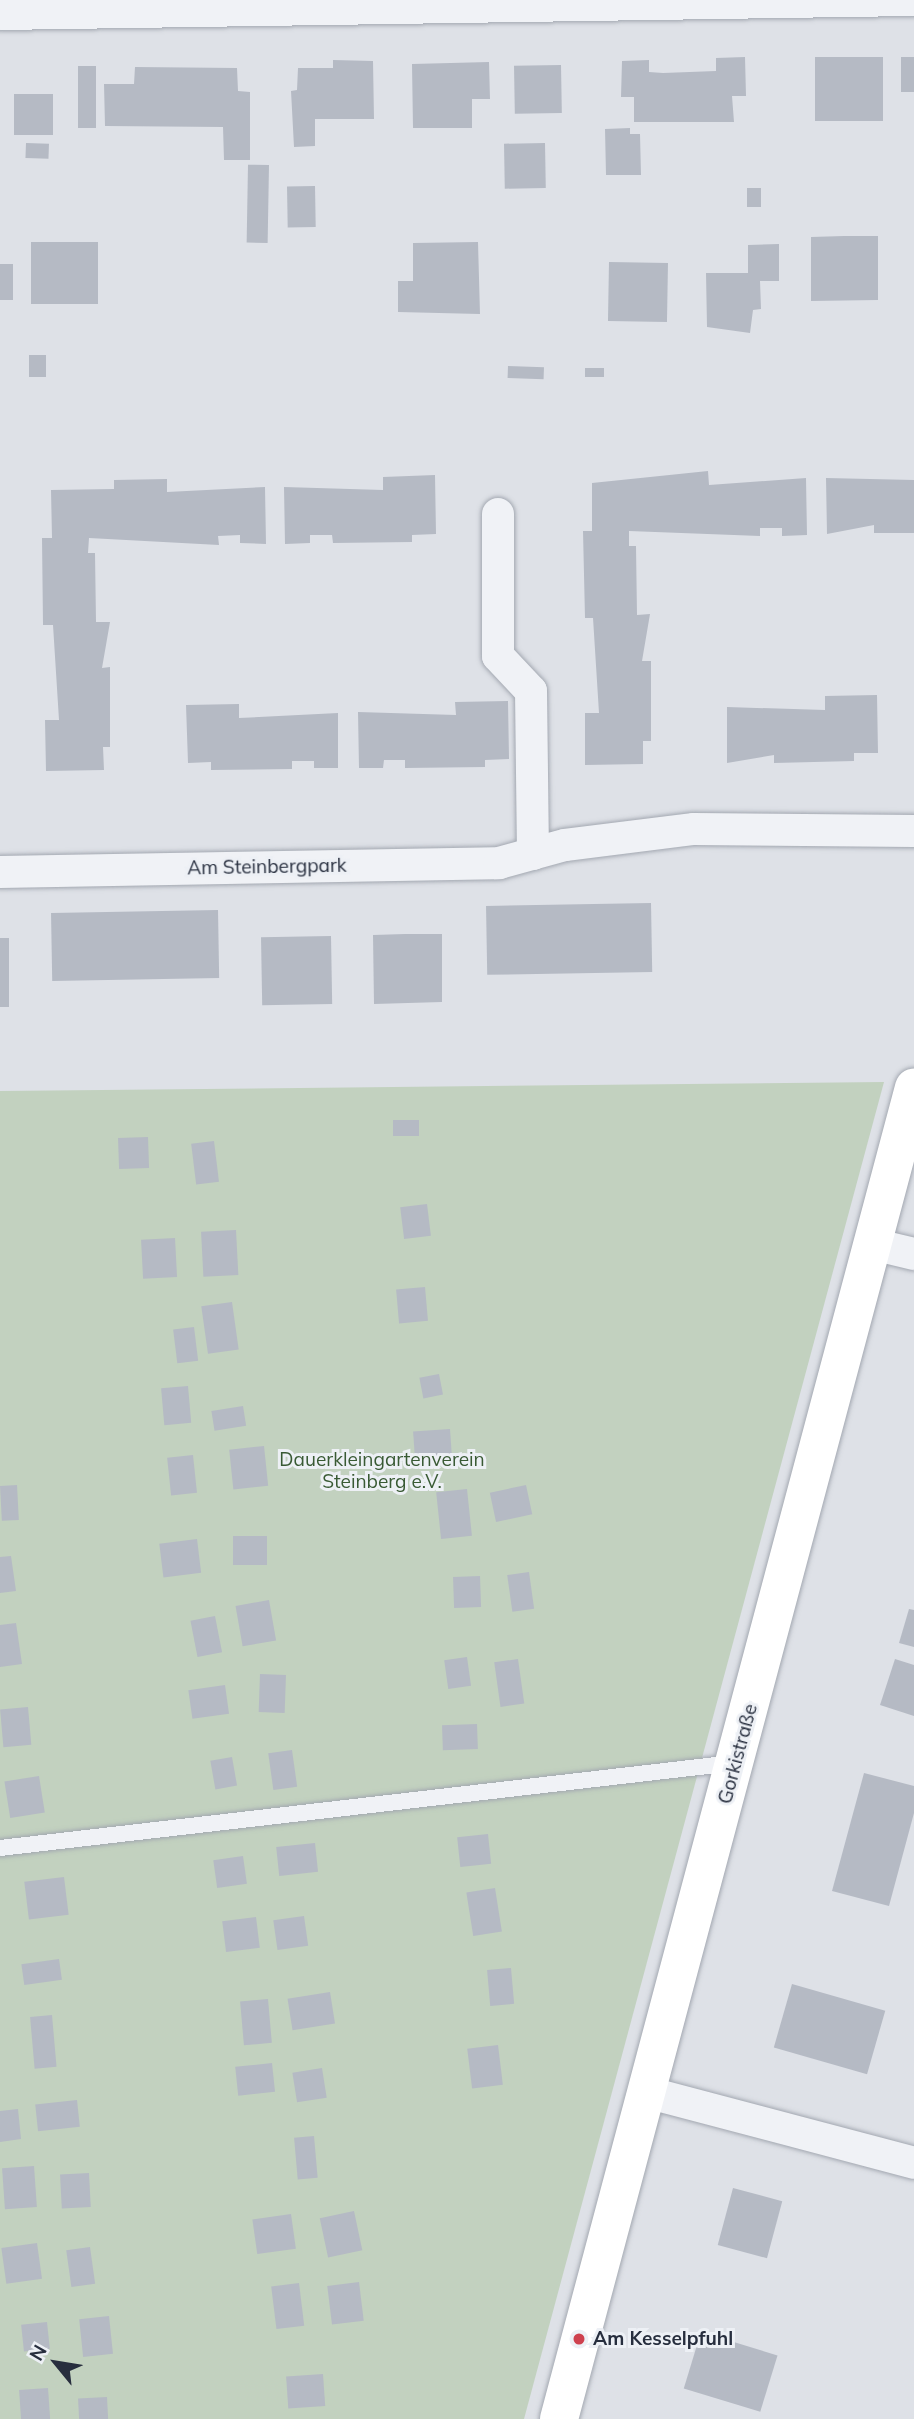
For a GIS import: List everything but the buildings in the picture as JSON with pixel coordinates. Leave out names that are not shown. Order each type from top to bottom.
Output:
[{"type":"main road","name":"Gorkistraße","points":[[559,2419],[914,1088]]},
{"type":"street","points":[[0,14],[914,0]]},
{"type":"street","points":[[498,514],[498,656],[531,691],[533,853]]},
{"type":"street","name":"Am Steinbergpark","points":[[0,872],[499,863],[533,853],[694,829],[914,831]]},
{"type":"street","points":[[873,1244],[914,1254]]},
{"type":"street","points":[[646,2092],[914,2163]]},
{"type":"lane","points":[[0,1848],[736,1763]]},
{"type":"green space","name":"Dauerkleingartenverein Steinberg e.V.","points":[[884,1082],[524,2419],[0,2419],[0,1091]]},
{"type":"place","name":"Am Kesselpfuhl","points":[[579,2339]]}]
